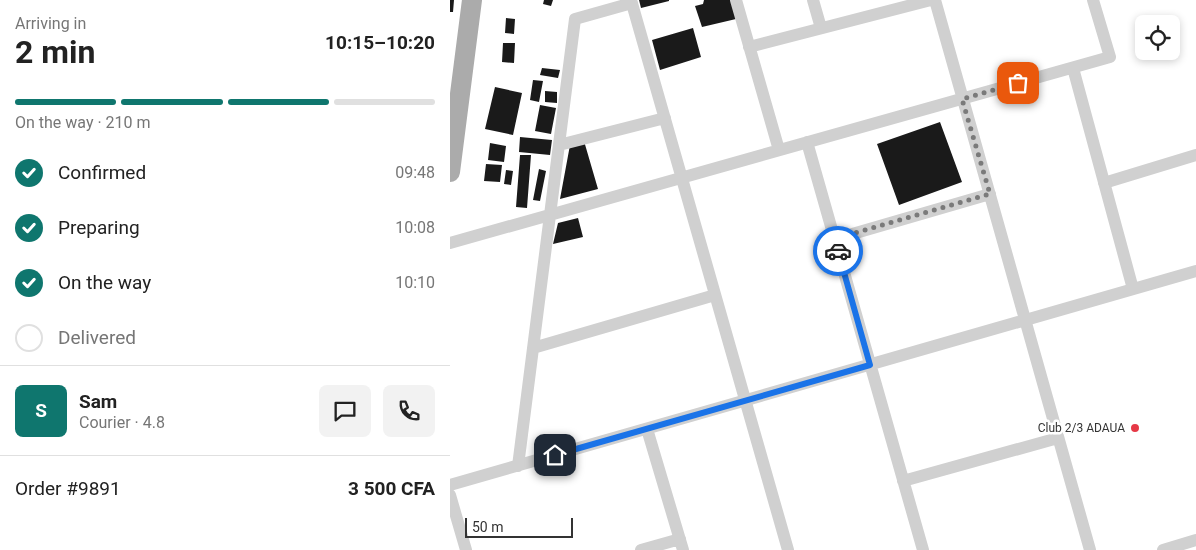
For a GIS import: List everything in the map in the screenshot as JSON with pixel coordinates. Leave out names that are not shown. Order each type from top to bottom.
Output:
[{"type":"main road","points":[[450,172],[455,85],[472,0]]},
{"type":"street","points":[[736,0],[778,150]]},
{"type":"street","points":[[813,0],[821,28]]},
{"type":"street","points":[[749,47],[931,0]]},
{"type":"street","points":[[935,0],[1090,550]]},
{"type":"street","points":[[450,243],[1110,57],[1093,0]]},
{"type":"street","points":[[518,466],[575,19],[631,2],[788,550]]},
{"type":"street","points":[[1073,68],[1134,289]]},
{"type":"street","points":[[559,145],[664,118]]},
{"type":"street","points":[[807,142],[923,550]]},
{"type":"street","points":[[1104,183],[1196,155]]},
{"type":"street","points":[[834,239],[990,194]]},
{"type":"street","points":[[450,486],[1196,272]]},
{"type":"street","points":[[533,348],[715,296]]},
{"type":"street","points":[[641,550],[681,545],[647,429]]},
{"type":"street","points":[[903,481],[1058,438]]},
{"type":"street","points":[[450,495],[466,550]]},
{"type":"street","points":[[1163,550],[1196,540]]},
{"type":"building","points":[[450,0],[454,0],[453,12],[450,12]]},
{"type":"building","points":[[544,0],[553,0],[551,6],[543,4]]},
{"type":"building","points":[[639,0],[669,0],[669,1],[641,8]]},
{"type":"building","points":[[704,0],[731,0],[736,19],[702,27],[695,6],[703,4]]},
{"type":"building","points":[[506,18],[515,19],[514,34],[505,33]]},
{"type":"building","points":[[693,28],[701,57],[660,70],[652,40]]},
{"type":"building","points":[[503,43],[515,43],[514,63],[502,62]]},
{"type":"building","points":[[542,68],[560,70],[558,78],[540,75]]},
{"type":"building","points":[[533,80],[543,81],[539,102],[530,100]]},
{"type":"building","points":[[495,87],[522,93],[513,135],[485,129]]},
{"type":"building","points":[[545,91],[557,92],[557,103],[545,102]]},
{"type":"building","points":[[540,105],[556,108],[551,134],[535,131]]},
{"type":"building","points":[[940,122],[962,182],[899,205],[877,144]]},
{"type":"building","points":[[520,137],[552,140],[550,155],[519,152]]},
{"type":"building","points":[[584,141],[598,189],[560,199],[570,145]]},
{"type":"building","points":[[490,143],[506,146],[504,162],[488,160]]},
{"type":"building","points":[[520,155],[531,155],[527,208],[516,207]]},
{"type":"building","points":[[486,164],[502,165],[500,182],[484,181]]},
{"type":"building","points":[[539,169],[546,171],[540,201],[533,200]]},
{"type":"building","points":[[506,170],[513,171],[511,185],[504,184]]},
{"type":"building","points":[[578,218],[583,237],[553,244],[558,223]]},
{"type":"way so far","points":[[838,251],[834,239],[990,194],[962,99],[1018,83]]},
{"type":"place","name":"Club 2/3 ADAUA","points":[[1135,428]]},
{"type":"route","points":[[555,455],[870,365],[838,251]]}]
